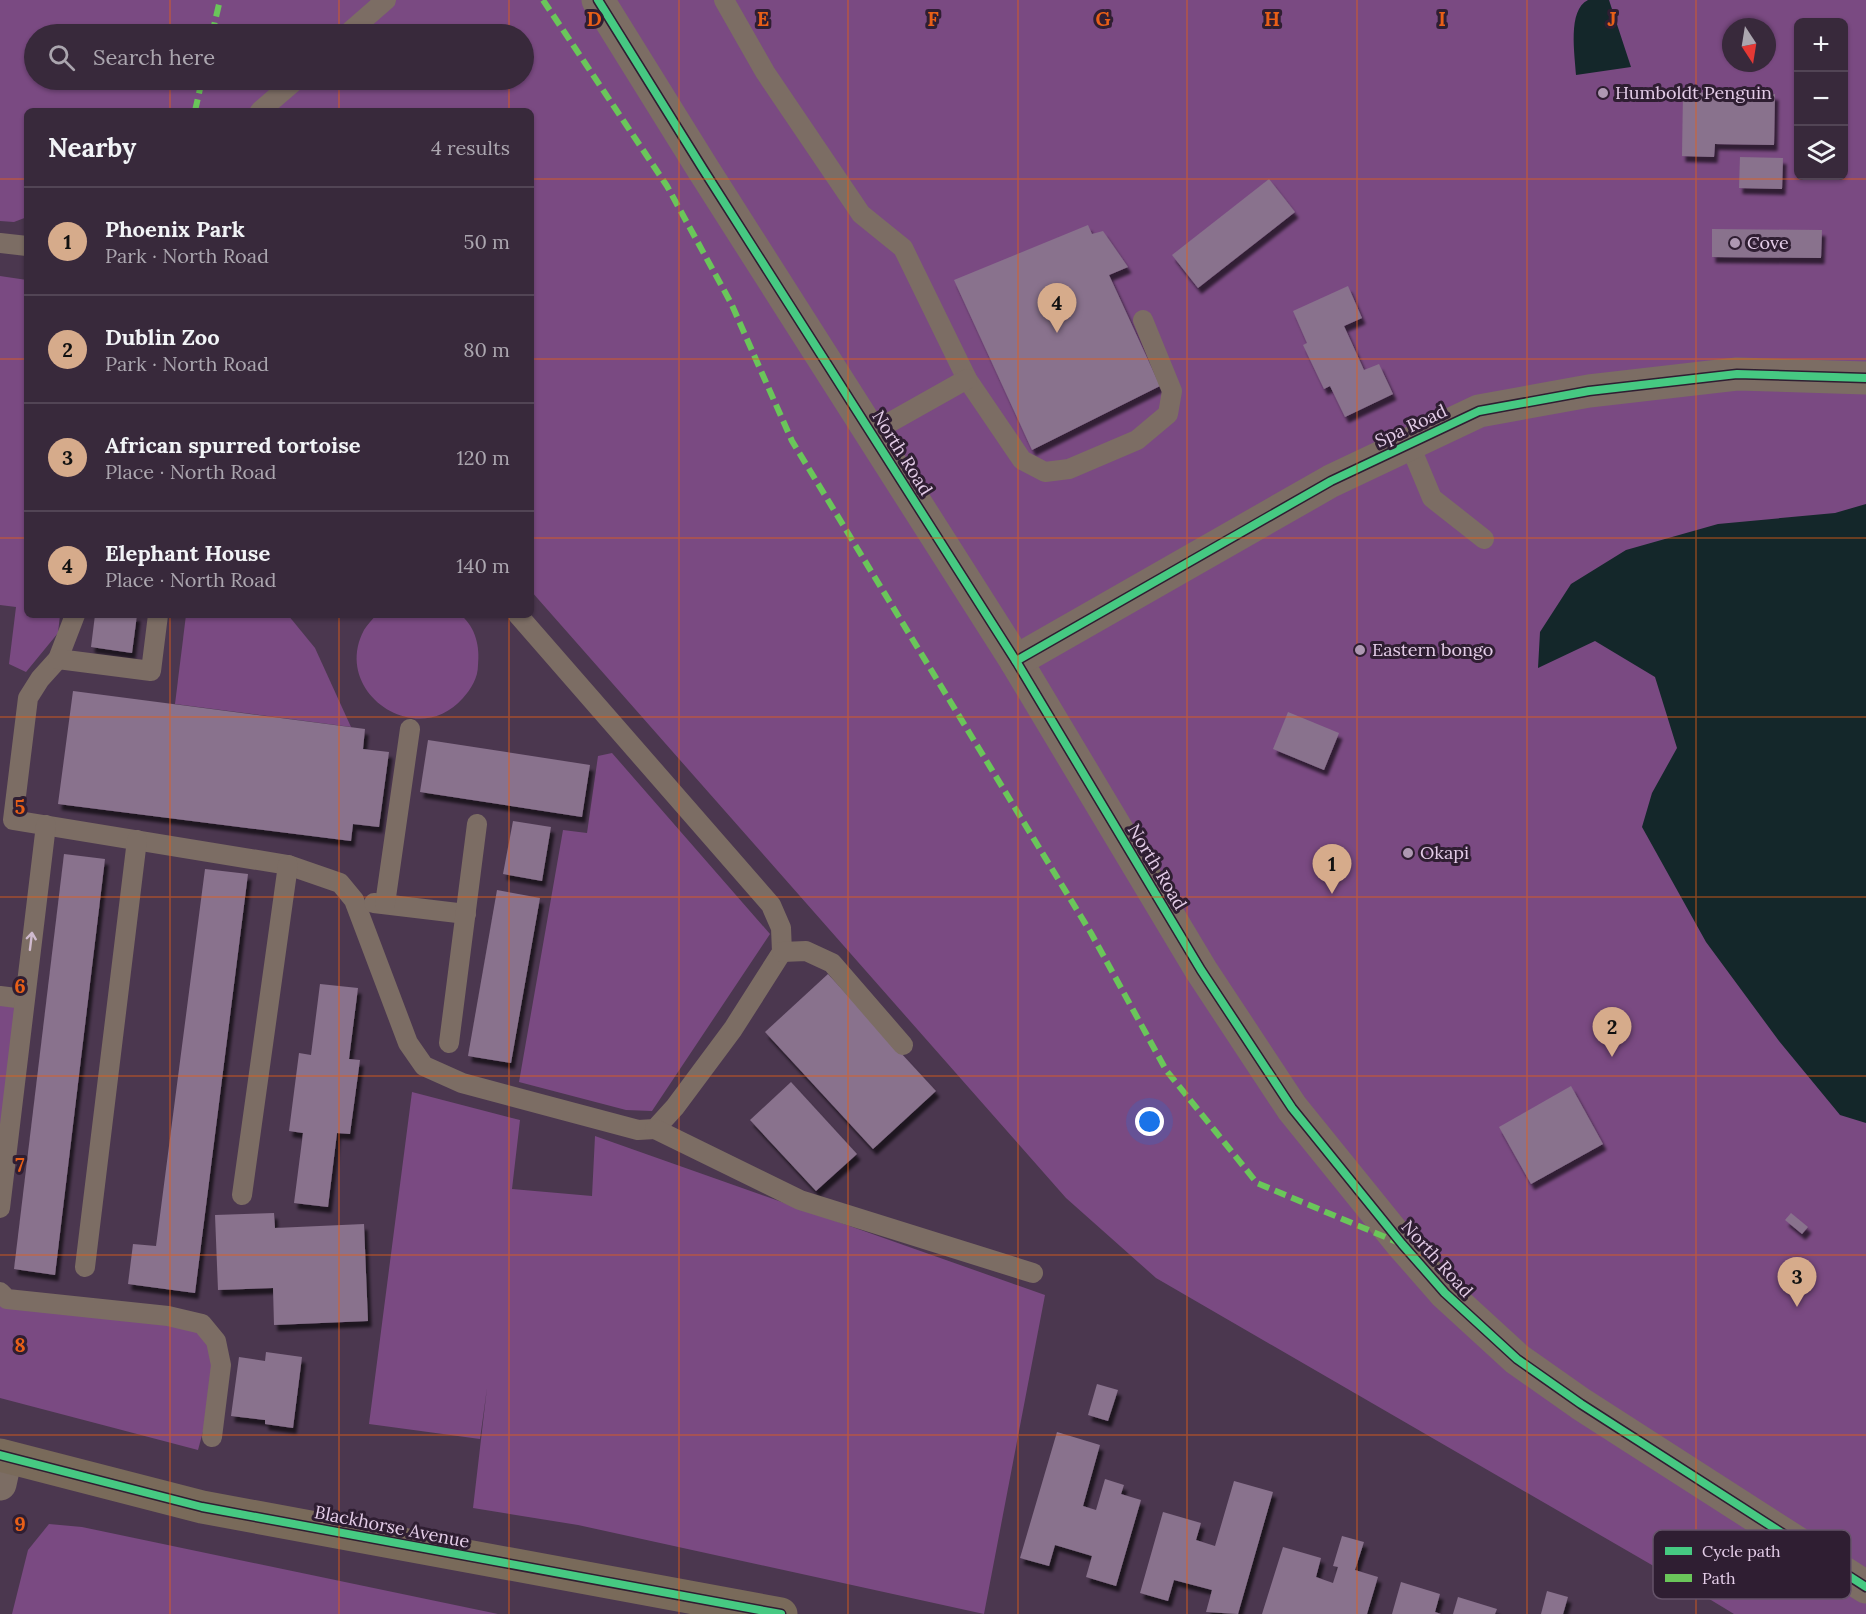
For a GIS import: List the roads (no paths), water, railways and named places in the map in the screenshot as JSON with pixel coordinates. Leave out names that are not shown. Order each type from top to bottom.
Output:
[{"type":"main road","name":"Blackhorse Avenue","points":[[2,1466],[202,1506],[781,1614]]},
{"type":"street","name":"North Road","points":[[598,0],[709,179],[1016,661],[1201,970],[1292,1108],[1402,1244],[1445,1293],[1517,1359],[1778,1530]]},
{"type":"street","name":"Spa Road","points":[[1016,661],[1331,481],[1479,411],[1589,391],[1737,374],[1866,378]]},
{"type":"street","name":"North Road","points":[[1851,1577],[1866,1587]]},
{"type":"lane","points":[[358,24],[386,0]]},
{"type":"lane","points":[[724,0],[765,72],[861,214],[903,248],[967,379],[1022,460],[1045,472],[1070,469],[1137,440],[1168,414],[1172,391],[1143,320]]},
{"type":"lane","points":[[263,108],[284,90]]},
{"type":"lane","points":[[0,243],[24,246]]},
{"type":"lane","points":[[871,433],[967,379]]},
{"type":"lane","points":[[1409,443],[1432,498],[1484,539]]},
{"type":"lane","points":[[74,618],[58,659],[28,698],[6,820],[288,865],[340,884],[354,900],[408,1043],[424,1066],[462,1083],[638,1130],[655,1129],[800,1200],[1033,1273]]},
{"type":"lane","points":[[58,659],[151,671],[158,618]]},
{"type":"lane","points":[[521,618],[771,905],[781,928],[782,952],[733,1029],[675,1107],[655,1129]]},
{"type":"lane","points":[[385,904],[410,729]]},
{"type":"lane","points":[[449,1043],[477,824]]},
{"type":"lane","points":[[0,1208],[46,825]]},
{"type":"lane","points":[[85,1267],[137,840]]},
{"type":"lane","points":[[242,1194],[288,865]]},
{"type":"lane","points":[[354,900],[466,914]]},
{"type":"lane","points":[[782,952],[806,951],[831,963],[903,1045]]},
{"type":"lane","points":[[0,996],[24,999]]},
{"type":"lane","points":[[0,1293],[7,1299],[168,1316],[202,1324],[216,1341],[221,1365],[212,1437]]},
{"type":"place","name":"Humboldt Penguin","points":[[1603,93]]},
{"type":"place","name":"Cove","points":[[1735,243]]},
{"type":"place","name":"Elephant House","points":[[1057,333]]},
{"type":"place","name":"Eastern bongo","points":[[1360,650]]},
{"type":"place","name":"Okapi","points":[[1408,853]]},
{"type":"place","name":"Phoenix Park","points":[[1332,894]]},
{"type":"place","name":"Dublin Zoo","points":[[1612,1057]]},
{"type":"place","name":"African spurred tortoise","points":[[1797,1307]]}]
